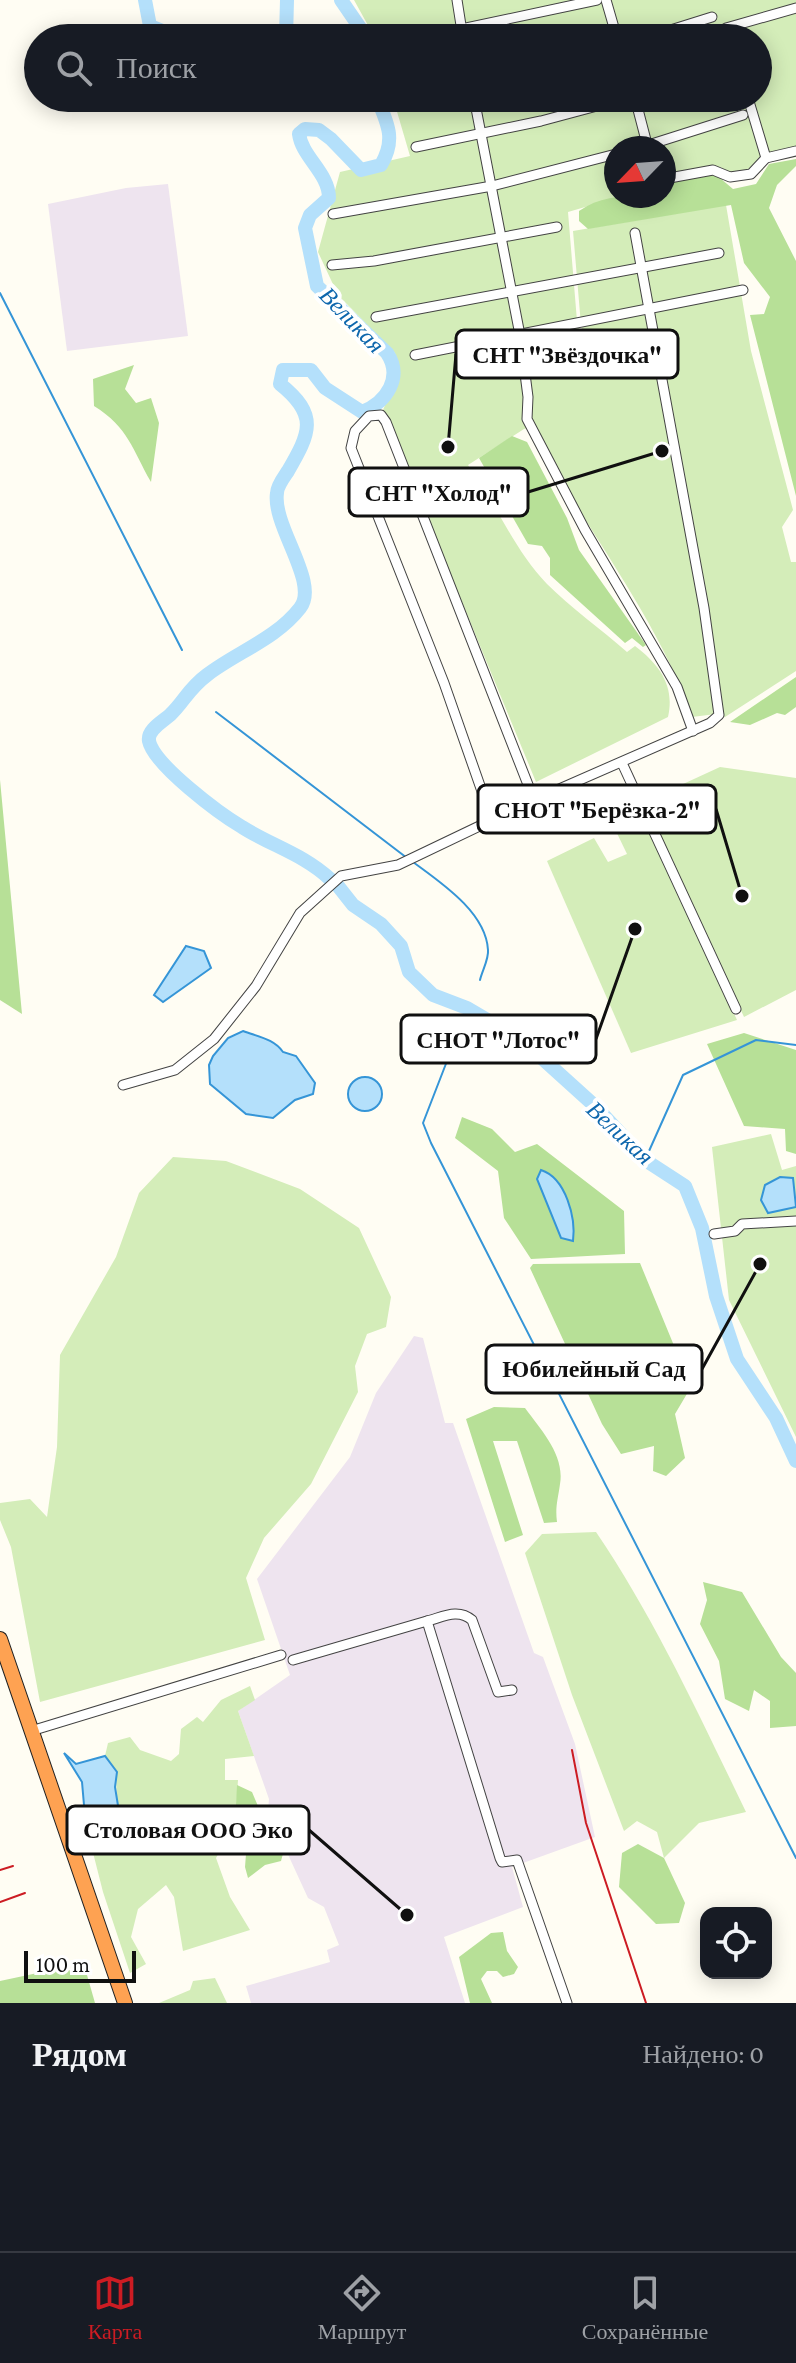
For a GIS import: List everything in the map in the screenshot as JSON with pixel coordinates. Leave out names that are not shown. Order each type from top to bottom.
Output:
[{"type":"highway","points":[[1,1643],[125,2003]]},
{"type":"street","points":[[457,0],[461,24]]},
{"type":"street","points":[[502,24],[597,0]]},
{"type":"street","points":[[606,0],[613,24]]},
{"type":"street","points":[[740,24],[796,8]]},
{"type":"street","points":[[690,24],[712,17]]},
{"type":"street","points":[[477,112],[520,335],[528,397],[527,419],[611,577],[677,687],[693,731]]},
{"type":"street","points":[[416,147],[569,112]]},
{"type":"street","points":[[638,112],[642,136]]},
{"type":"street","points":[[752,112],[766,158]]},
{"type":"street","points":[[676,137],[743,115]]},
{"type":"street","points":[[676,177],[713,170],[730,177],[751,174],[766,158],[796,151]]},
{"type":"street","points":[[333,214],[492,186],[604,157]]},
{"type":"street","points":[[332,265],[374,261],[557,227]]},
{"type":"street","points":[[123,1085],[175,1070],[214,1039],[256,986],[294,921],[336,879],[398,865],[534,800],[715,720],[720,708],[635,233]]},
{"type":"street","points":[[376,317],[719,253]]},
{"type":"street","points":[[415,355],[743,290]]},
{"type":"street","points":[[492,820],[444,683],[351,448],[355,431],[369,416],[381,415],[386,422],[534,800]]},
{"type":"street","points":[[622,763],[736,1009]]},
{"type":"street","points":[[714,1234],[735,1231],[742,1224],[796,1221]]},
{"type":"street","points":[[293,1660],[458,1613],[472,1620],[498,1692],[512,1690]]},
{"type":"street","points":[[427,1621],[500,1858],[505,1862],[517,1860],[567,2003]]},
{"type":"street","points":[[31,1731],[281,1655]]},
{"type":"shaded area","points":[[168,184],[188,336],[67,351],[48,204],[126,188]]},
{"type":"shaded area","points":[[414,1336],[423,1338],[445,1423],[453,1423],[534,1653],[543,1657],[575,1744],[595,1837],[512,1867],[523,1907],[444,1937],[465,2003],[251,2003],[246,1986],[330,1962],[327,1950],[339,1945],[324,1907],[308,1898],[268,1811],[269,1799],[238,1711],[290,1675],[257,1579],[350,1457],[376,1393]]},
{"type":"green space","points":[[354,0],[796,0],[796,147],[760,157],[751,170],[725,174],[721,167],[676,180],[676,136],[604,136],[604,202],[568,212],[577,321],[591,369],[581,325],[573,231],[726,205],[751,351],[793,510],[782,527],[791,562],[796,562],[796,671],[725,717],[716,714],[692,717],[677,679],[639,606],[531,427],[524,429],[468,465],[535,571],[566,602],[627,652],[635,646],[644,653],[664,677],[670,706],[668,717],[536,782],[383,410],[398,374],[395,353],[338,295],[318,252],[340,172],[410,156],[397,112],[772,112],[772,24],[367,24]]},
{"type":"green space","points":[[796,159],[796,166],[777,185],[769,208],[796,261],[796,496],[750,315],[764,314],[770,297],[744,263],[731,205],[588,229],[579,221],[579,211],[604,200],[604,208],[676,208],[676,181],[714,173],[733,189],[756,184],[769,164]]},
{"type":"green space","points":[[134,365],[125,389],[136,403],[151,398],[159,423],[151,482],[122,431],[94,406],[93,379]]},
{"type":"green space","points":[[512,436],[527,442],[567,518],[579,550],[646,645],[643,647],[632,638],[625,643],[550,575],[550,558],[542,546],[528,544],[479,458]]},
{"type":"green space","points":[[796,677],[796,707],[785,715],[777,713],[750,725],[730,722]]},
{"type":"green space","points":[[720,767],[796,778],[796,990],[744,1017],[644,802]]},
{"type":"green space","points":[[0,780],[22,1014],[0,1000]]},
{"type":"green space","points":[[640,812],[737,1020],[631,1053],[547,861],[594,838],[608,862],[627,854],[613,825]]},
{"type":"green space","points":[[744,1033],[796,1050],[796,1154],[786,1151],[785,1129],[744,1126],[707,1044]]},
{"type":"green space","points":[[462,1117],[492,1129],[515,1152],[537,1144],[624,1211],[625,1254],[531,1259],[504,1218],[498,1171],[455,1138]]},
{"type":"green space","points":[[771,1134],[782,1170],[796,1166],[796,1437],[729,1300],[712,1147]]},
{"type":"green space","points":[[173,1157],[226,1161],[300,1189],[359,1228],[391,1297],[386,1327],[367,1334],[355,1366],[358,1392],[311,1484],[264,1538],[246,1578],[265,1640],[40,1702],[11,1547],[0,1520],[0,1503],[30,1499],[47,1517],[57,1447],[60,1355],[116,1257],[139,1193]]},
{"type":"green space","points":[[640,1263],[691,1387],[675,1414],[685,1458],[666,1476],[653,1471],[654,1446],[621,1454],[602,1424],[530,1268],[533,1264]]},
{"type":"green space","points":[[494,1407],[525,1408],[550,1443],[561,1473],[557,1522],[544,1523],[517,1441],[493,1441],[523,1535],[505,1542],[466,1419]]},
{"type":"green space","points":[[596,1532],[657,1634],[746,1812],[699,1823],[664,1858],[657,1832],[637,1821],[624,1831],[572,1695],[525,1553],[542,1534]]},
{"type":"green space","points":[[703,1582],[742,1592],[781,1657],[796,1673],[796,1726],[770,1728],[770,1701],[754,1690],[749,1711],[725,1699],[719,1661],[700,1624],[707,1600]]},
{"type":"green space","points":[[250,1686],[255,1700],[238,1711],[254,1756],[225,1759],[225,1780],[238,1780],[235,1824],[216,1858],[230,1897],[250,1930],[183,1951],[174,1897],[166,1885],[138,1909],[131,1937],[146,1964],[130,1973],[103,1892],[88,1833],[95,1827],[113,1825],[116,1819],[117,1772],[105,1756],[108,1743],[130,1737],[140,1750],[171,1761],[179,1754],[181,1729],[197,1717],[203,1722],[221,1700]]},
{"type":"green space","points":[[237,1785],[252,1792],[272,1839],[284,1850],[281,1861],[265,1865],[248,1878],[245,1867],[247,1841],[235,1824]]},
{"type":"green space","points":[[638,1844],[664,1858],[685,1903],[679,1923],[656,1924],[619,1887],[622,1853]]},
{"type":"green space","points":[[503,1932],[507,1951],[518,1967],[514,1974],[503,1977],[497,1971],[487,1971],[481,1979],[492,2003],[470,2003],[459,1957],[491,1933]]},
{"type":"green space","points":[[61,1968],[87,1975],[95,2003],[0,2003],[0,1981]]},
{"type":"green space","points":[[215,1978],[227,2003],[159,2003],[190,1990],[193,1981]]},
{"type":"water","points":[[186,946],[204,951],[211,968],[163,1002],[154,995]]},
{"type":"water","points":[[243,1031],[271,1041],[283,1052],[296,1056],[315,1083],[313,1094],[295,1100],[273,1118],[246,1114],[210,1084],[209,1065],[213,1056],[228,1038]]},
{"type":"water","points":[[365,1077],[377,1082],[382,1094],[377,1106],[365,1111],[353,1106],[348,1094],[353,1082]]},
{"type":"water","points":[[541,1170],[557,1181],[568,1200],[573,1221],[573,1241],[561,1238],[537,1179]]},
{"type":"water","points":[[780,1177],[793,1178],[796,1207],[768,1213],[761,1200],[765,1185]]},
{"type":"water","points":[[64,1753],[76,1764],[105,1756],[117,1772],[115,1787],[120,1818],[113,1825],[95,1827],[84,1805],[82,1782]]},
{"type":"waterway","name":"Великая","points":[[145,0],[150,24]]},
{"type":"waterway","name":"Великая","points":[[286,24],[287,0]]},
{"type":"waterway","name":"Великая","points":[[341,0],[357,24]]},
{"type":"waterway","name":"Великая","points":[[330,879],[320,870],[242,827],[204,800],[163,763],[149,737],[201,680],[280,628],[300,608],[305,597],[300,569],[277,506],[279,485],[302,446],[307,425],[301,405],[280,384],[283,370],[311,370],[325,388],[362,412],[379,402],[393,380],[392,362],[387,353],[317,286],[305,228],[310,215],[329,198],[328,189],[299,134],[305,129],[319,130],[361,170],[381,165],[389,140],[382,112]]},
{"type":"waterway","points":[[0,293],[182,650]]},
{"type":"waterway","points":[[216,712],[407,858]]},
{"type":"waterway","points":[[413,862],[460,899],[479,923],[488,950],[480,980]]},
{"type":"waterway","name":"Великая","points":[[338,886],[353,905],[381,924],[401,946],[409,972],[433,995],[467,1008],[523,1041],[596,1107],[645,1160],[685,1186],[702,1228],[716,1296],[737,1359],[776,1418],[796,1461]]},
{"type":"waterway","points":[[645,1160],[683,1075],[756,1040],[796,1045]]},
{"type":"waterway","points":[[454,1043],[423,1123],[431,1143],[796,1858]]},
{"type":"railway","points":[[572,1750],[586,1823],[646,2003]]},
{"type":"railway","points":[[0,1870],[13,1866]]},
{"type":"railway","points":[[0,1902],[25,1893]]},
{"type":"place","name":"СНТ \"Звёздочка\"","points":[[448,447]]},
{"type":"place","name":"СНТ \"Холод\"","points":[[662,451]]},
{"type":"place","name":"СНОТ \"Берёзка-2\"","points":[[742,896]]},
{"type":"place","name":"СНОТ \"Лотос\"","points":[[635,929]]},
{"type":"place","name":"Юбилейный Сад","points":[[760,1264]]},
{"type":"place","name":"Столовая ООО Эко","points":[[407,1915]]}]
